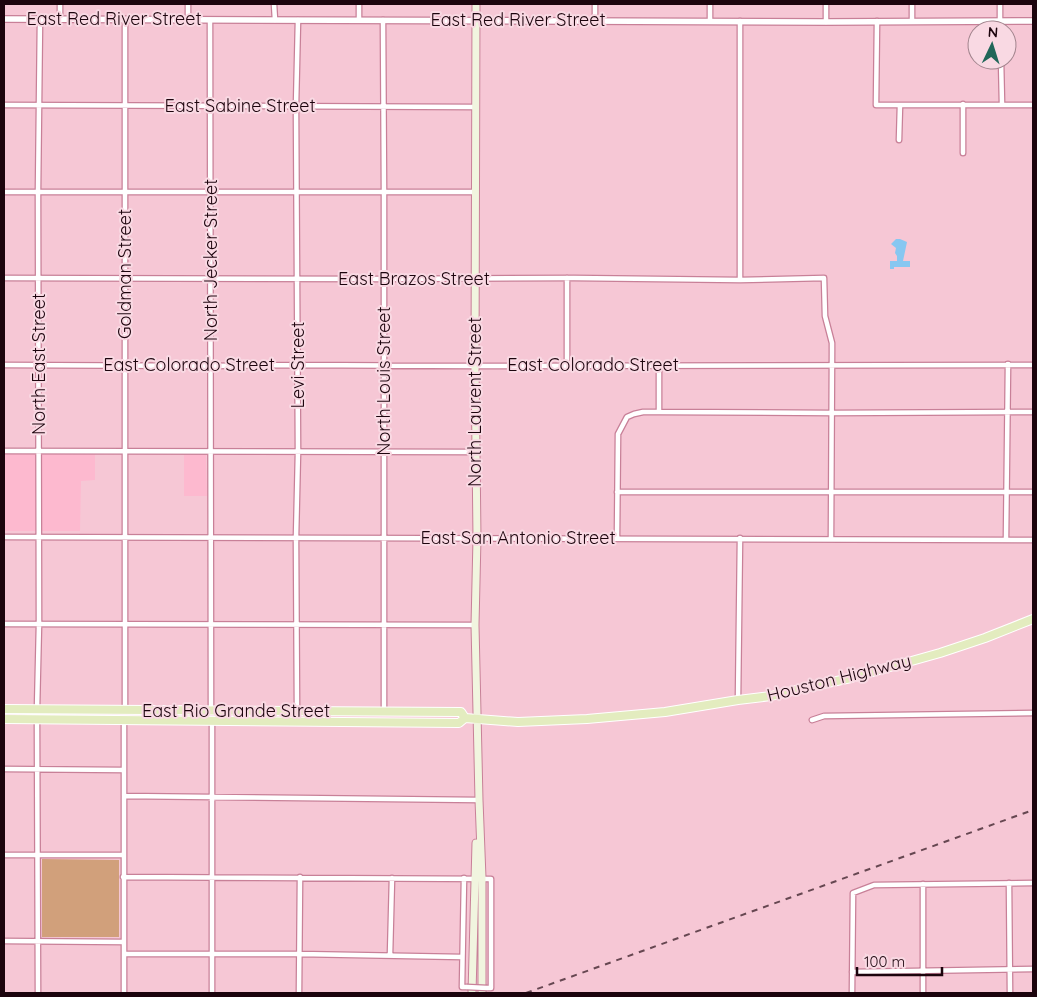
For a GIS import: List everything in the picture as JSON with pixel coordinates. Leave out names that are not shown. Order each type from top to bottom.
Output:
[{"type":"main road","name":"North Laurent Street","points":[[469,990],[478,878],[479,800],[475,624],[477,538],[475,366],[476,4]]},
{"type":"main road","name":"Houston Highway","points":[[640,715],[771,696],[851,678],[940,653],[1033,619]]},
{"type":"main road","name":"East Rio Grande Street","points":[[4,709],[461,712],[465,718]]},
{"type":"main road","points":[[100,720],[105,716],[121,714],[125,710]]},
{"type":"main road","points":[[124,720],[128,716],[142,715],[148,710]]},
{"type":"main road","name":"East Rio Grande Street","points":[[4,719],[459,723],[465,718],[518,722],[640,715]]},
{"type":"main road","name":"North Laurent Street","points":[[478,878],[485,990]]},
{"type":"street","points":[[60,4],[60,20]]},
{"type":"street","points":[[188,4],[188,19]]},
{"type":"street","points":[[274,4],[275,20]]},
{"type":"street","points":[[359,20],[360,4]]},
{"type":"street","points":[[595,4],[595,21]]},
{"type":"street","points":[[710,4],[710,21]]},
{"type":"street","points":[[826,4],[826,22]]},
{"type":"street","points":[[912,4],[912,21]]},
{"type":"street","points":[[1000,4],[1000,20]]},
{"type":"street","name":"East Red River Street","points":[[4,19],[967,21]]},
{"type":"street","name":"North East Street","points":[[37,709],[39,624],[38,192],[40,19]]},
{"type":"street","name":"Goldman Street","points":[[125,19],[125,710]]},
{"type":"street","name":"North Jecker Street","points":[[210,20],[211,710]]},
{"type":"street","name":"Levi Street","points":[[297,711],[298,279],[296,106],[298,20]]},
{"type":"street","name":"North Louis Street","points":[[383,20],[384,712]]},
{"type":"street","points":[[740,21],[740,280]]},
{"type":"street","points":[[877,21],[876,105],[1033,105]]},
{"type":"street","name":"East Red River Street","points":[[1017,21],[1033,21]]},
{"type":"street","points":[[1001,70],[1002,104]]},
{"type":"street","points":[[963,104],[963,153]]},
{"type":"street","name":"East Sabine Street","points":[[4,105],[476,107]]},
{"type":"street","points":[[899,140],[900,105]]},
{"type":"street","points":[[4,192],[476,192]]},
{"type":"street","name":"East Brazos Street","points":[[4,278],[567,278],[740,280],[824,278],[825,316],[832,343],[832,365]]},
{"type":"street","points":[[567,278],[567,365]]},
{"type":"street","points":[[1006,540],[1008,364]]},
{"type":"street","name":"East Colorado Street","points":[[4,365],[1033,365]]},
{"type":"street","points":[[659,365],[659,412]]},
{"type":"street","points":[[831,538],[832,365]]},
{"type":"street","points":[[616,538],[618,434],[627,417],[634,414],[643,412],[832,414],[1033,412]]},
{"type":"street","points":[[4,451],[476,452]]},
{"type":"street","points":[[617,492],[1033,492]]},
{"type":"street","name":"East San Antonio Street","points":[[4,537],[1033,540]]},
{"type":"street","points":[[738,700],[740,538]]},
{"type":"street","points":[[4,624],[475,624]]},
{"type":"street","points":[[812,720],[824,716],[1033,713]]},
{"type":"street","points":[[37,720],[38,993]]},
{"type":"street","points":[[124,720],[124,993]]},
{"type":"street","points":[[212,721],[212,993]]},
{"type":"street","points":[[4,769],[124,770]]},
{"type":"street","points":[[124,796],[479,800]]},
{"type":"street","points":[[4,855],[124,855]]},
{"type":"street","points":[[124,877],[213,876],[478,878],[491,879],[491,988],[485,990],[469,990],[462,987],[464,878]]},
{"type":"street","points":[[299,993],[300,877]]},
{"type":"street","points":[[390,955],[392,878]]},
{"type":"street","points":[[1009,883],[1010,993]]},
{"type":"street","points":[[852,993],[853,893],[874,885],[1033,883]]},
{"type":"street","points":[[923,884],[923,993]]},
{"type":"street","points":[[4,941],[124,942]]},
{"type":"street","points":[[124,954],[300,954],[462,957]]},
{"type":"street","points":[[852,972],[923,972],[1033,968]]},
{"type":"shaded area","points":[[4,454],[95,454],[95,480],[81,481],[80,531],[4,531]]},
{"type":"shaded area","points":[[184,455],[206,455],[207,496],[184,496]]},
{"type":"shaded area","points":[[42,859],[119,860],[119,937],[42,937]]},
{"type":"water","points":[[896,239],[907,242],[903,261],[910,261],[910,267],[894,267],[894,269],[890,269],[890,261],[897,261],[896,248],[891,244]]},
{"type":"railway","points":[[526,993],[1033,810]]}]
